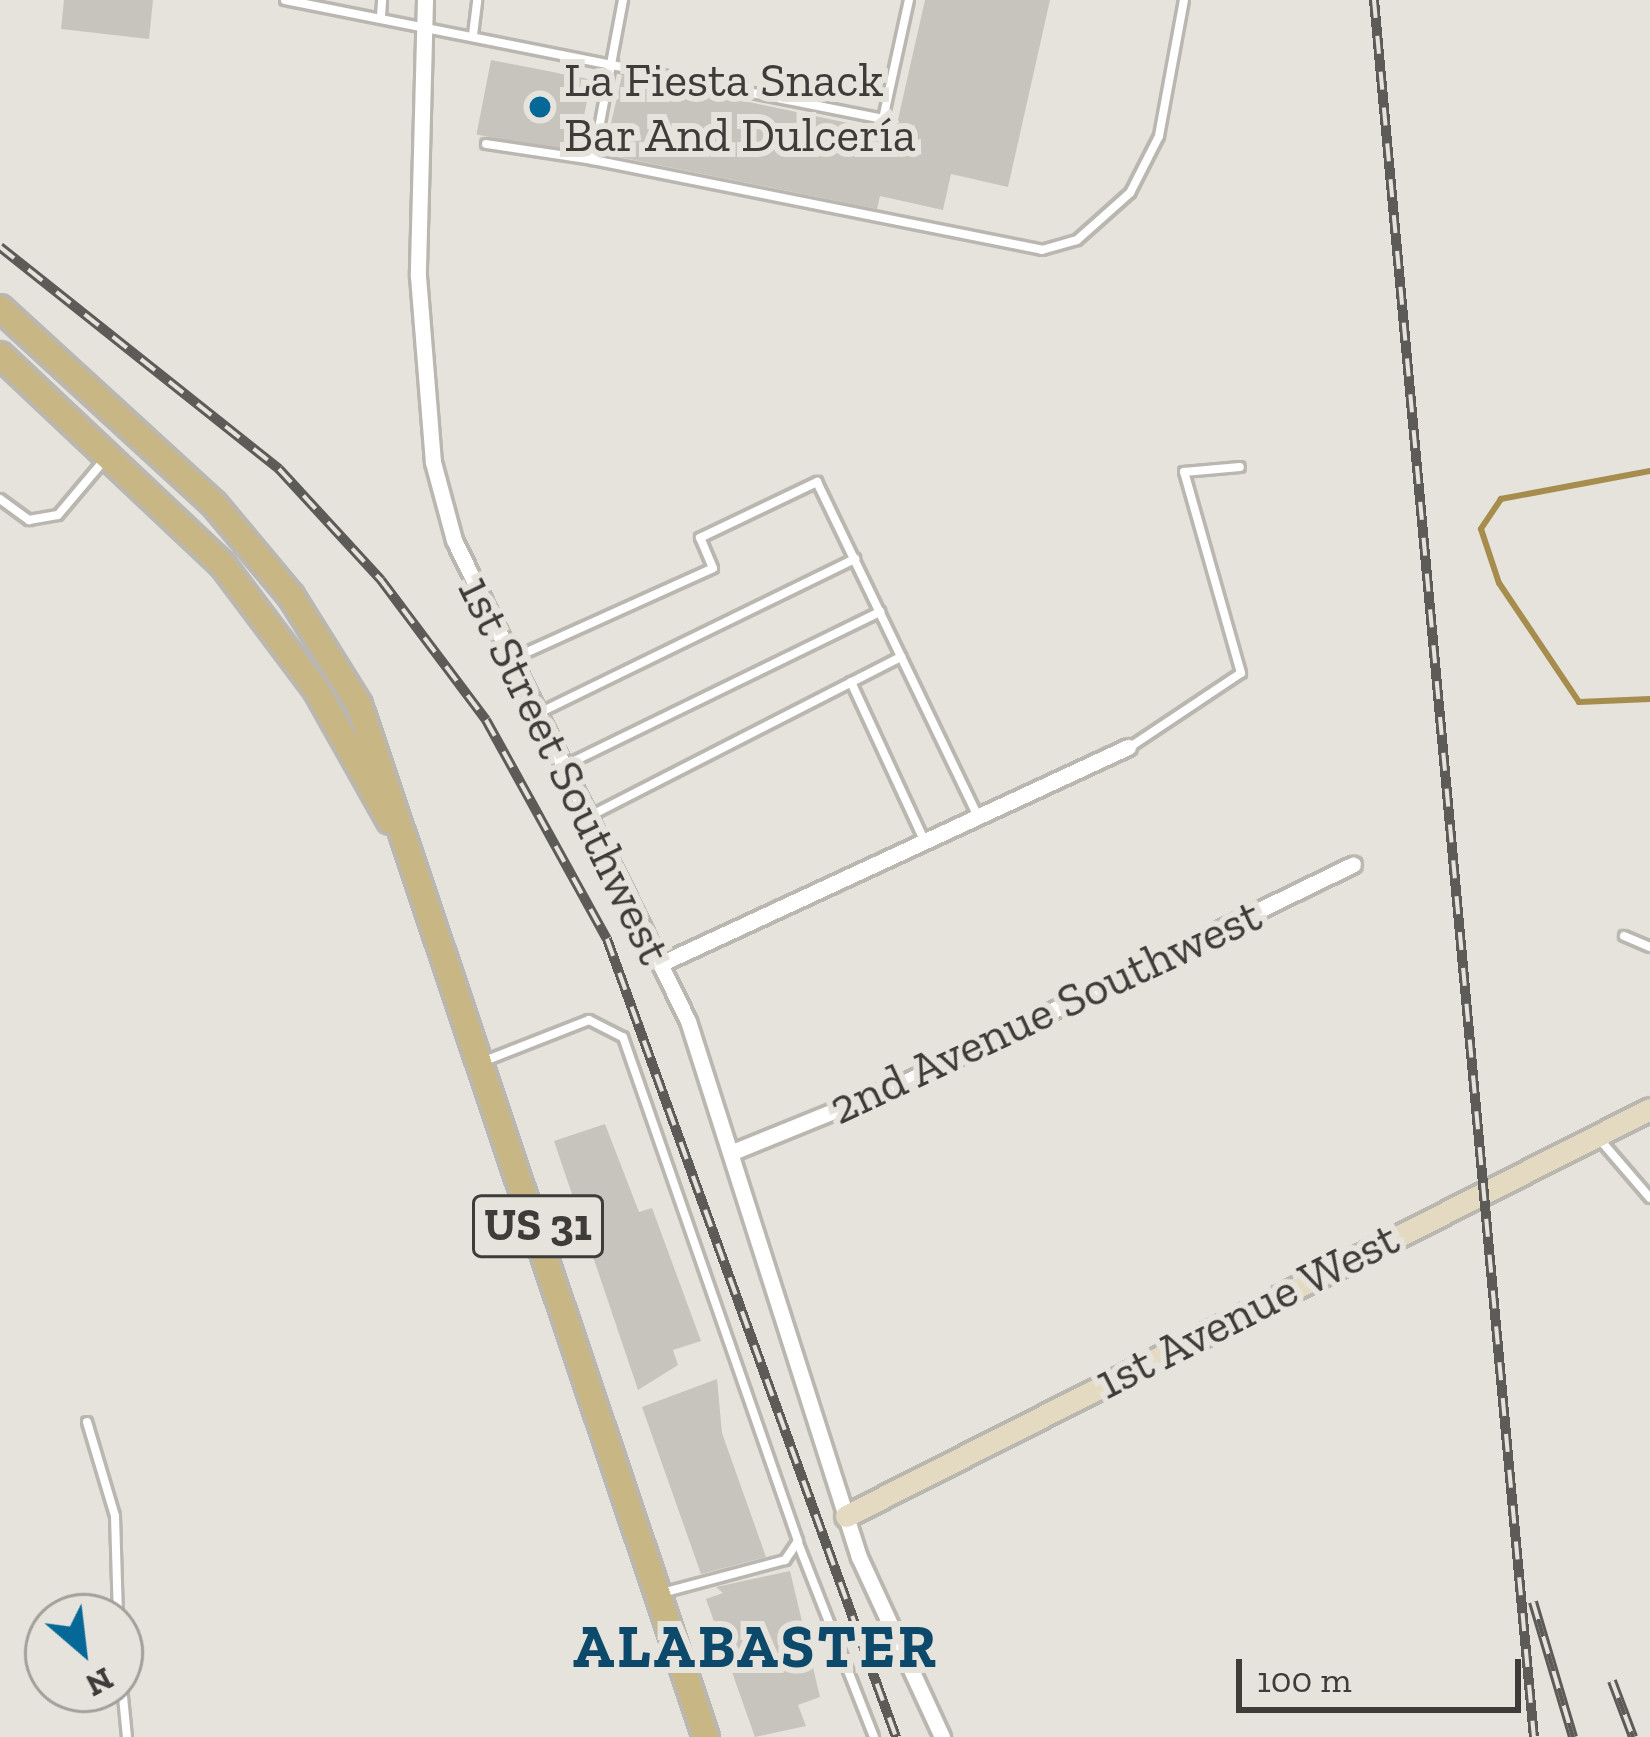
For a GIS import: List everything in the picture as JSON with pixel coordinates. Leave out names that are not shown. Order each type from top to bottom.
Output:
[{"type":"main road","name":"US 31","points":[[0,308],[214,504],[339,669],[383,760],[401,838],[481,1062],[706,1737]]},
{"type":"main road","name":"US 31","points":[[0,355],[111,453],[222,565],[311,682],[401,838]]},
{"type":"main road","points":[[311,682],[339,669]]},
{"type":"street","name":"1st Street Southwest","points":[[425,0],[418,276],[433,462],[454,540],[660,964],[735,1151],[846,1516],[942,1737]]},
{"type":"street","points":[[660,964],[1128,748]]},
{"type":"street","name":"2nd Avenue Southwest","points":[[735,1151],[905,1082],[1353,864]]},
{"type":"street","name":"1st Avenue West","points":[[846,1516],[1650,1109]]},
{"type":"lane","points":[[285,0],[883,119],[910,0]]},
{"type":"lane","points":[[381,16],[382,0]]},
{"type":"lane","points":[[473,35],[477,0]]},
{"type":"lane","points":[[592,160],[622,0]]},
{"type":"lane","points":[[486,144],[592,160],[1008,249],[1077,240],[1130,193],[1159,136],[1184,0]]},
{"type":"lane","points":[[0,500],[28,520],[58,515],[111,453]]},
{"type":"lane","points":[[1128,748],[1241,673],[1184,472],[1240,467]]},
{"type":"lane","points":[[511,660],[713,568],[700,538],[818,482],[979,818]]},
{"type":"lane","points":[[539,713],[854,559]]},
{"type":"lane","points":[[564,766],[880,612]]},
{"type":"lane","points":[[587,818],[901,657]]},
{"type":"lane","points":[[851,682],[926,843]]},
{"type":"lane","points":[[1624,936],[1650,947]]},
{"type":"lane","points":[[481,1062],[589,1020],[623,1037],[798,1541],[874,1737]]},
{"type":"lane","points":[[1596,1135],[1650,1198]]},
{"type":"lane","points":[[87,1421],[115,1516],[117,1593]]},
{"type":"lane","points":[[662,1605],[785,1560],[798,1541]]},
{"type":"building","points":[[64,0],[153,0],[149,39],[61,29]]},
{"type":"building","points":[[925,0],[1050,0],[1008,187],[951,174],[943,210],[880,196],[877,209],[604,154],[622,75],[895,133]]},
{"type":"building","points":[[491,60],[591,79],[577,154],[476,135]]},
{"type":"building","points":[[605,1124],[639,1212],[652,1208],[701,1341],[673,1350],[678,1365],[638,1390],[554,1141]]},
{"type":"building","points":[[717,1379],[722,1433],[766,1557],[701,1574],[642,1407]]},
{"type":"building","points":[[790,1571],[820,1697],[798,1705],[806,1726],[755,1737],[706,1599],[723,1593],[716,1587]]},
{"type":"waterway","points":[[1650,471],[1501,499],[1481,529],[1499,583],[1579,702],[1650,699]]},
{"type":"railway","points":[[1374,0],[1534,1737]]},
{"type":"railway","points":[[0,247],[279,469],[381,580],[486,720],[607,939],[896,1737]]},
{"type":"railway","points":[[1533,1602],[1573,1737]]},
{"type":"railway","points":[[1612,1681],[1633,1737]]},
{"type":"place","name":"La Fiesta Snack Bar And Dulcería","points":[[540,107]]},
{"type":"district","name":"ALABASTER","points":[[756,1646]]}]
